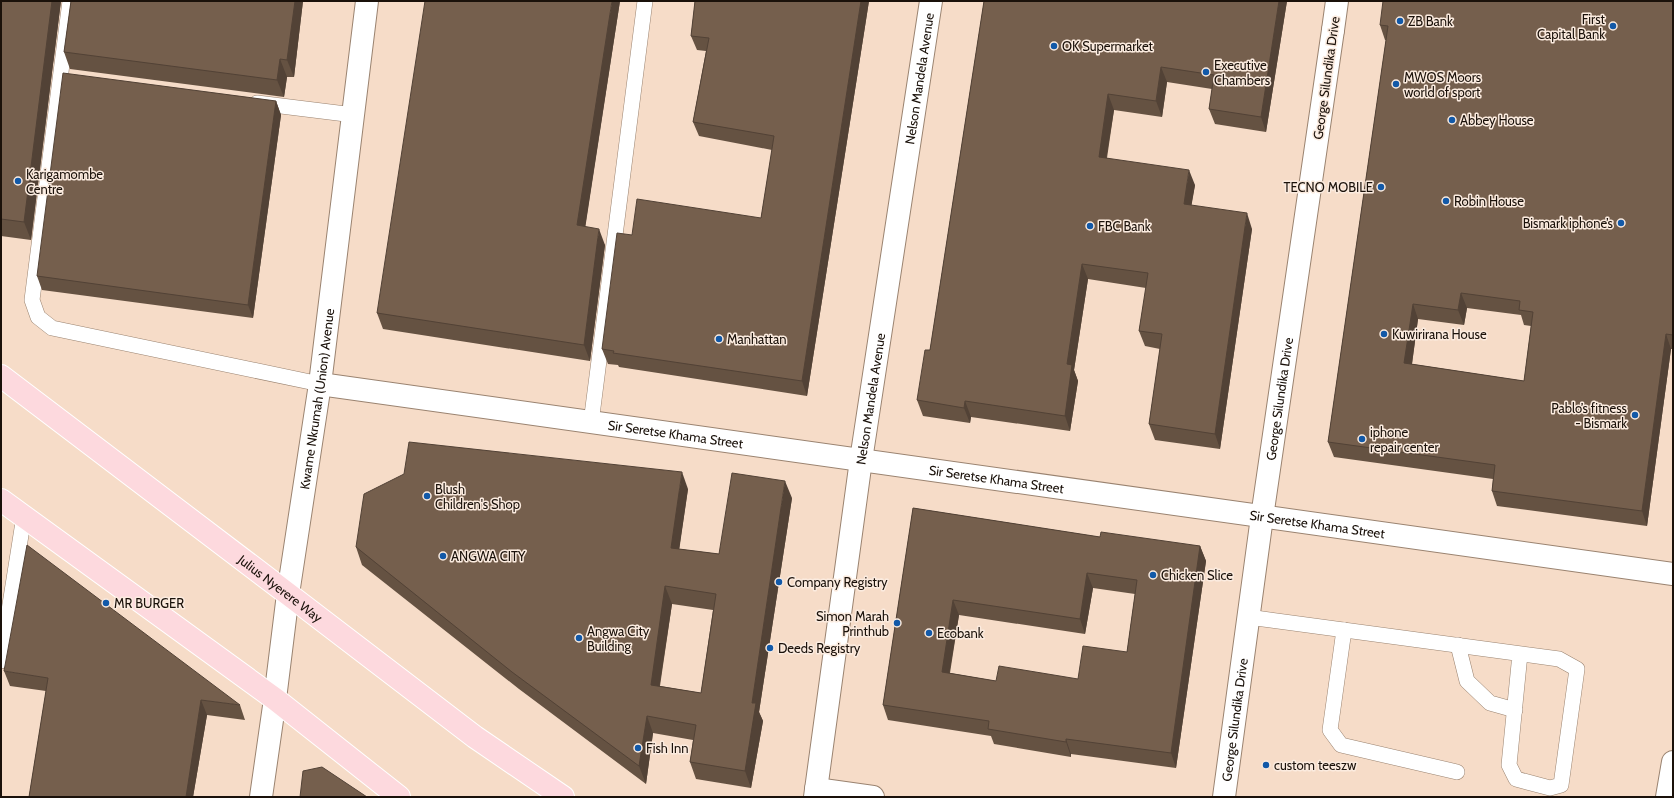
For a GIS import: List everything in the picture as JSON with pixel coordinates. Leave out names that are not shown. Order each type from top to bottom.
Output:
[{"type":"main road","name":"Julius Nyerere Way","points":[[1,376],[475,738],[563,797]]},
{"type":"main road","points":[[1,500],[275,699],[399,797]]},
{"type":"street","name":"Kwame Nkrumah (Union) Avenue","points":[[260,797],[275,699],[288,594],[320,384],[367,1]]},
{"type":"street","name":"Nelson Mandela Avenue","points":[[815,793],[861,460],[931,1]]},
{"type":"street","name":"George Silundika Drive","points":[[1224,797],[1262,517],[1337,1]]},
{"type":"street","name":"Sir Seretse Khama Street","points":[[320,384],[1673,574]]},
{"type":"street","points":[[1667,797],[1673,762]]},
{"type":"street","points":[[815,793],[874,797]]},
{"type":"lane","points":[[70,1],[32,300],[38,317],[52,328],[320,384]]},
{"type":"lane","points":[[591,423],[645,1]]},
{"type":"lane","points":[[60,77],[75,79]]},
{"type":"lane","points":[[246,101],[354,115]]},
{"type":"lane","points":[[1,661],[24,516]]},
{"type":"lane","points":[[1248,617],[1559,659],[1577,669],[1561,785],[1550,788],[1516,779],[1509,765],[1520,654]]},
{"type":"lane","points":[[1344,630],[1330,730],[1340,745],[1458,772]]},
{"type":"lane","points":[[1458,645],[1467,681],[1490,703],[1515,710]]},
{"type":"building","points":[[1,1],[52,1],[24,222],[1,219]]},
{"type":"building","points":[[71,1],[295,1],[287,60],[280,59],[277,80],[64,52]]},
{"type":"building","points":[[425,1],[612,1],[577,225],[599,229],[584,345],[377,313]]},
{"type":"building","points":[[695,1],[861,1],[802,381],[613,353],[614,351],[602,349],[617,233],[632,235],[637,199],[761,218],[774,136],[693,122],[709,38],[691,36]]},
{"type":"building","points":[[984,1],[1279,1],[1261,117],[1209,109],[1214,75],[1161,67],[1156,101],[1108,94],[1099,157],[1189,170],[1184,204],[1247,213],[1215,434],[1149,424],[1162,334],[1139,331],[1148,273],[1082,264],[1067,364],[1072,365],[1065,416],[965,401],[964,408],[917,400],[925,350],[930,350]]},
{"type":"building","points":[[1383,1],[1673,1],[1673,335],[1666,334],[1642,511],[1492,491],[1495,465],[1328,442],[1388,26],[1380,25]],"holes":[[[1461,293],[1520,301],[1519,310],[1533,312],[1524,381],[1404,363],[1413,304],[1458,310]]]},
{"type":"building","points":[[63,73],[276,101],[248,305],[37,276]]},
{"type":"building","points":[[409,442],[682,472],[671,548],[719,554],[732,473],[785,481],[752,703],[756,703],[745,771],[690,762],[696,725],[647,716],[639,766],[512,672],[356,547],[364,494],[404,474]],"holes":[[[665,586],[716,594],[701,693],[651,685]]]},
{"type":"building","points":[[913,508],[1100,537],[1101,532],[1200,546],[1171,753],[1066,739],[1066,742],[988,729],[989,721],[883,705]],"holes":[[[1087,573],[1137,580],[1127,652],[1083,646],[1078,679],[999,666],[996,681],[942,672],[953,600],[1080,619]]]},
{"type":"building","points":[[27,545],[240,705],[201,700],[186,797],[29,797],[48,678],[4,671]]},
{"type":"building","points":[[322,767],[367,797],[300,797],[303,771]]},
{"type":"place","name":"ZB Bank","points":[[1400,21]]},
{"type":"place","name":"First Capital Bank","points":[[1613,26]]},
{"type":"place","name":"OK Supermarket","points":[[1054,46]]},
{"type":"place","name":"Executive Chambers","points":[[1206,72]]},
{"type":"place","name":"MWOS Moors world of sport","points":[[1396,84]]},
{"type":"place","name":"Abbey House","points":[[1452,120]]},
{"type":"place","name":"Karigamombe Centre","points":[[18,181]]},
{"type":"place","name":"TECNO MOBILE","points":[[1381,187]]},
{"type":"place","name":"Robin House","points":[[1446,201]]},
{"type":"place","name":"Bismark iphone’s","points":[[1621,223]]},
{"type":"place","name":"FBC Bank","points":[[1090,226]]},
{"type":"place","name":"Kuwirirana House","points":[[1384,334]]},
{"type":"place","name":"Manhattan","points":[[719,339]]},
{"type":"place","name":"Pablo’s fitness - Bismark","points":[[1635,415]]},
{"type":"place","name":"iphone repair center","points":[[1362,439]]},
{"type":"place","name":"Blush Children's Shop","points":[[427,496]]},
{"type":"place","name":"ANGWA CITY","points":[[443,556]]},
{"type":"place","name":"Chicken Slice","points":[[1153,575]]},
{"type":"place","name":"Company Registry","points":[[779,582]]},
{"type":"place","name":"MR BURGER","points":[[106,603]]},
{"type":"place","name":"Simon Marah Printhub","points":[[897,623]]},
{"type":"place","name":"Ecobank","points":[[929,633]]},
{"type":"place","name":"Angwa City Building","points":[[579,638]]},
{"type":"place","name":"Deeds Registry","points":[[770,648]]},
{"type":"place","name":"Fish Inn","points":[[638,748]]},
{"type":"place","name":"custom teeszw","points":[[1266,765]]}]
